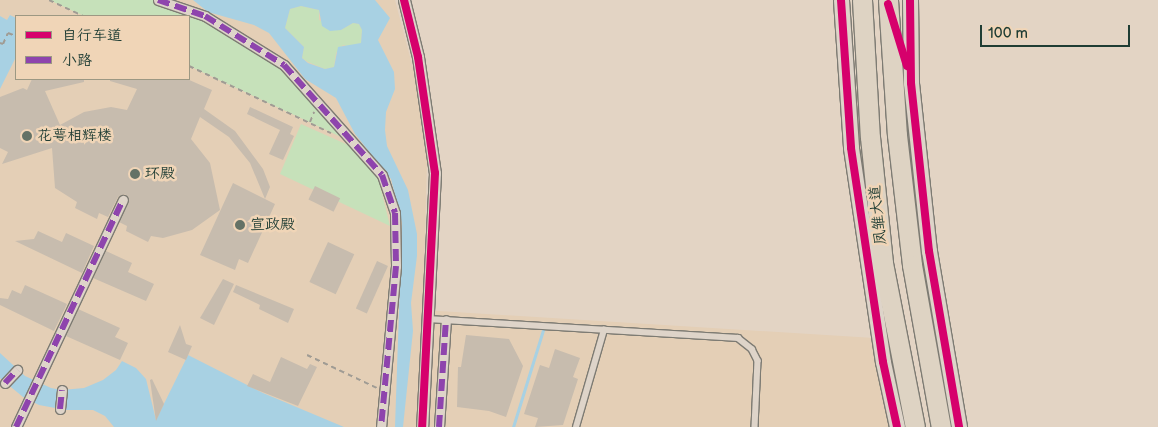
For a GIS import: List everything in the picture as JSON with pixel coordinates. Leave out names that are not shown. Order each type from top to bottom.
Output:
[{"type":"main road","name":"凤雏大道","points":[[862,0],[870,137],[902,426]]},
{"type":"main road","name":"凤雏大道","points":[[888,2],[897,134],[910,246],[941,427]]},
{"type":"street","points":[[158,0],[204,16],[284,65],[382,175],[395,214],[396,266],[381,427]]},
{"type":"street","points":[[404,0],[418,57],[435,173],[422,427]]},
{"type":"street","points":[[841,0],[851,148],[882,362],[902,426]]},
{"type":"street","points":[[910,0],[912,83],[928,251],[959,427]]},
{"type":"street","points":[[888,2],[912,83]]},
{"type":"street","points":[[16,427],[123,200]]},
{"type":"street","points":[[439,427],[446,320]]},
{"type":"street","points":[[5,383],[17,370]]},
{"type":"street","points":[[60,409],[62,390]]},
{"type":"street","points":[[935,396],[948,427]]},
{"type":"lane","points":[[428,319],[738,338],[752,350],[758,361],[755,427]]},
{"type":"lane","points":[[576,427],[604,330]]},
{"type":"path","points":[[49,0],[82,15]]},
{"type":"path","points":[[0,43],[4,44],[8,33],[15,36]]},
{"type":"path","points":[[190,66],[333,133]]},
{"type":"path","points":[[307,355],[383,391]]},
{"type":"shaded area","points":[[0,0],[395,0],[428,125],[423,310],[874,338],[892,427],[0,427]]},
{"type":"green space","points":[[49,0],[158,0],[205,16],[284,65],[356,144],[190,66],[190,15],[82,15]]},
{"type":"green space","points":[[301,6],[319,10],[319,20],[341,30],[353,23],[359,24],[362,30],[361,43],[350,47],[343,45],[336,53],[334,67],[325,69],[308,62],[302,58],[304,47],[285,28],[290,9]]},
{"type":"green space","points":[[301,124],[357,149],[379,181],[390,226],[280,174]]},
{"type":"water","points":[[193,0],[375,0],[390,18],[378,40],[394,72],[395,89],[386,112],[385,130],[387,146],[408,190],[417,234],[417,256],[411,303],[413,331],[403,427],[395,427],[402,223],[391,179],[355,134],[336,98],[305,79],[269,33],[254,25],[208,12]],"holes":[[[301,6],[319,10],[322,26],[330,31],[341,30],[353,23],[359,24],[362,30],[361,43],[338,47],[334,67],[325,69],[308,63],[302,58],[304,47],[285,28],[290,9]]]},
{"type":"water","points":[[10,15],[15,18],[15,59],[0,89],[0,16],[7,20]]},
{"type":"water","points":[[0,353],[25,376],[51,388],[62,390],[84,388],[103,380],[116,370],[122,361],[136,368],[146,379],[156,420],[188,355],[263,393],[344,427],[114,427],[105,416],[93,410],[66,410],[39,405],[23,397],[0,378]]},
{"type":"building","name":"环殿","points":[[32,80],[84,80],[84,82],[45,91],[60,125],[84,112],[111,107],[127,110],[137,89],[110,80],[189,80],[212,90],[204,109],[235,131],[263,169],[270,187],[265,199],[250,163],[229,137],[200,117],[191,139],[210,163],[220,210],[192,230],[163,238],[151,236],[148,242],[126,231],[127,226],[119,222],[129,202],[125,194],[118,197],[108,217],[99,213],[97,219],[75,208],[77,202],[55,188],[52,148],[2,164],[8,152],[0,148],[0,97],[23,88],[27,90]]},
{"type":"building","points":[[250,107],[293,127],[290,134],[294,136],[283,160],[269,154],[280,130],[247,114]]},
{"type":"building","name":"宣政殿","points":[[233,183],[275,204],[248,263],[239,259],[235,270],[200,255]]},
{"type":"building","points":[[315,186],[340,198],[334,212],[308,199]]},
{"type":"building","points":[[38,231],[62,242],[66,233],[94,246],[82,273],[15,241],[34,239]]},
{"type":"building","points":[[328,242],[354,254],[336,294],[309,282]]},
{"type":"building","points":[[106,251],[132,263],[128,272],[154,284],[146,301],[93,278]]},
{"type":"building","points":[[377,261],[388,266],[367,313],[356,309]]},
{"type":"building","points":[[223,279],[234,284],[214,325],[200,318]]},
{"type":"building","points":[[25,285],[67,304],[54,331],[0,305],[0,298],[8,299],[12,290],[21,294]]},
{"type":"building","points":[[236,285],[294,309],[288,323],[259,309],[260,305],[233,292]]},
{"type":"building","points":[[78,309],[120,328],[115,337],[128,343],[120,360],[66,336]]},
{"type":"building","points":[[180,325],[186,344],[192,346],[186,360],[168,352]]},
{"type":"building","points":[[466,335],[509,339],[523,366],[506,417],[489,411],[457,407],[458,367],[461,367]]},
{"type":"building","points":[[555,349],[580,358],[573,377],[578,379],[563,425],[535,427],[538,418],[524,414],[540,365],[549,368]]},
{"type":"building","points":[[281,357],[307,369],[310,364],[317,367],[298,406],[247,386],[253,374],[270,382]]},
{"type":"building","points":[[152,379],[164,404],[156,421],[150,380]]},
{"type":"waterway","points":[[513,427],[543,330]]},
{"type":"marked path","points":[[158,0],[205,16],[284,65],[382,175],[395,213],[396,266],[381,427]]},
{"type":"marked path","points":[[16,427],[123,200]]},
{"type":"marked path","points":[[439,427],[446,320]]},
{"type":"marked path","points":[[5,383],[17,370]]},
{"type":"marked path","points":[[60,409],[62,390]]},
{"type":"cycle path","points":[[404,0],[418,57],[435,173],[422,427]]},
{"type":"cycle path","points":[[841,0],[851,148],[883,362],[897,427]]},
{"type":"cycle path","points":[[910,0],[911,83],[929,251],[959,427]]},
{"type":"cycle path","points":[[888,4],[907,66]]},
{"type":"place","name":"花萼相辉楼","points":[[27,136]]},
{"type":"place","name":"环殿","points":[[135,174]]},
{"type":"place","name":"宣政殿","points":[[240,225]]}]
